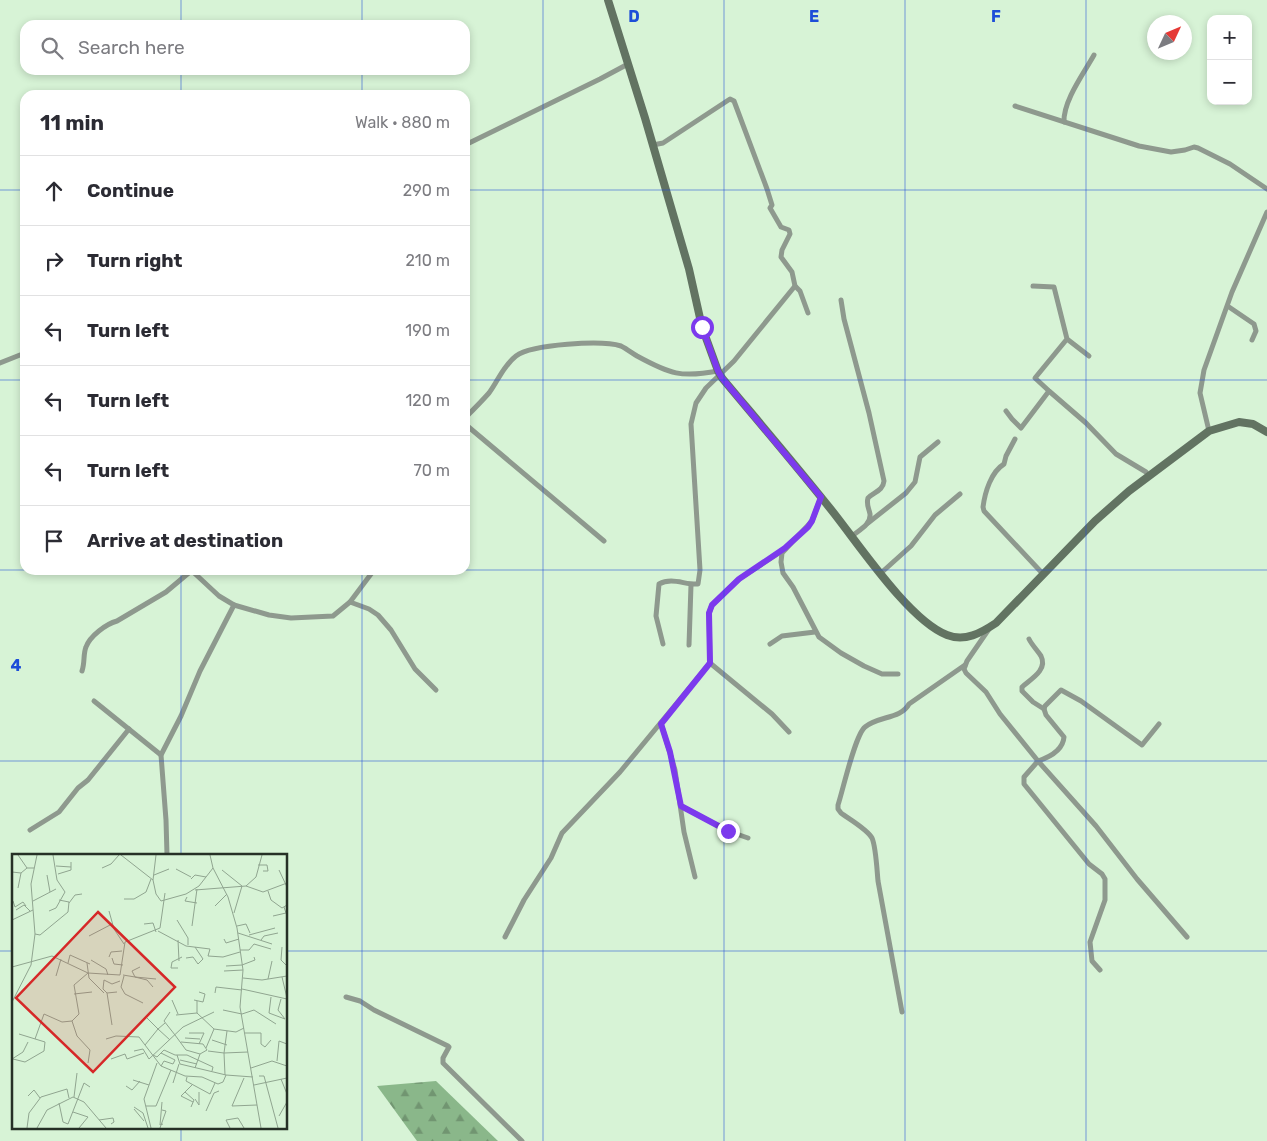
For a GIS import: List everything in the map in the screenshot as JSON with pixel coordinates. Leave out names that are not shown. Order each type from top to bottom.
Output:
[{"type":"street","points":[[608,0],[689,269],[702,327],[719,373],[881,573],[917,614],[933,627],[956,637],[972,636],[991,627],[1116,502],[1209,431],[1239,422],[1253,424],[1267,432]]},
{"type":"street","points":[[1064,122],[1070,98],[1094,55]]},
{"type":"street","points":[[470,143],[628,64]]},
{"type":"street","points":[[653,145],[663,143],[730,100],[734,101],[767,189],[772,205],[770,208],[780,227],[789,230],[790,234],[782,250],[781,257],[792,272],[795,286],[800,291],[808,313]]},
{"type":"street","points":[[1015,106],[1139,146],[1171,152],[1194,147],[1198,148],[1230,164],[1267,189]]},
{"type":"street","points":[[1209,431],[1200,393],[1204,370],[1232,292],[1267,212]]},
{"type":"street","points":[[663,644],[656,616],[659,584],[677,581],[691,585],[698,584],[700,561],[691,424],[696,403],[706,388],[719,373],[734,361],[795,286]]},
{"type":"street","points":[[1033,286],[1054,287],[1067,339],[1034,378],[1048,390]]},
{"type":"street","points":[[841,300],[884,481],[884,485],[879,492],[868,498],[867,503],[870,516],[868,524]]},
{"type":"street","points":[[1229,307],[1254,324],[1256,331],[1252,340]]},
{"type":"street","points":[[470,413],[489,392],[505,366],[514,357],[523,351],[542,346],[609,344],[621,346],[665,370],[684,375],[719,373]]},
{"type":"street","points":[[0,363],[20,355]]},
{"type":"street","points":[[1006,411],[1021,428],[1049,391],[1086,423],[1116,454],[1146,472]]},
{"type":"street","points":[[470,428],[604,541]]},
{"type":"street","points":[[1015,439],[1004,464],[997,468],[993,476],[983,507],[984,511],[1043,574]]},
{"type":"street","points":[[852,536],[906,493],[915,482],[920,458],[938,442]]},
{"type":"street","points":[[881,573],[911,546],[935,515],[960,494]]},
{"type":"street","points":[[505,937],[524,900],[551,858],[562,833],[620,772],[710,663],[709,613],[712,605],[739,579],[785,548],[812,521],[821,497]]},
{"type":"street","points":[[785,548],[782,553],[781,570],[793,587],[819,637],[836,650],[864,666],[882,674],[898,674]]},
{"type":"street","points":[[82,671],[85,664],[86,647],[91,639],[108,624],[117,621],[166,592],[185,575]]},
{"type":"street","points":[[196,575],[219,596],[234,605],[269,615],[291,618],[333,616],[350,602],[370,575]]},
{"type":"street","points":[[689,646],[691,585]]},
{"type":"street","points":[[350,602],[369,609],[378,615],[391,630],[416,669],[436,690]]},
{"type":"street","points":[[167,854],[161,755],[234,605]]},
{"type":"street","points":[[902,1012],[878,882],[872,838],[866,831],[841,813],[838,805],[854,749],[865,726],[906,710],[909,704],[965,665],[991,627]]},
{"type":"street","points":[[770,644],[782,636],[815,632]]},
{"type":"street","points":[[1028,639],[1041,656],[1043,664],[1042,670],[1022,687],[1022,691],[1033,702],[1044,709],[1046,715],[1064,737],[1064,740],[1061,747],[1055,752],[1038,761],[1024,777],[1024,784],[1089,864],[1102,874],[1105,879],[1105,900],[1090,942],[1092,961],[1100,970]]},
{"type":"street","points":[[710,663],[772,714],[790,732]]},
{"type":"street","points":[[965,665],[966,673],[986,692],[1000,714],[1038,761],[1096,826],[1136,880],[1187,937]]},
{"type":"street","points":[[1044,709],[1061,690],[1081,701],[1142,745],[1159,724]]},
{"type":"street","points":[[94,701],[161,755]]},
{"type":"street","points":[[661,724],[670,752],[681,806],[684,832],[695,877]]},
{"type":"street","points":[[30,830],[59,812],[78,788],[88,780],[129,729]]},
{"type":"street","points":[[681,806],[733,833],[748,838]]},
{"type":"street","points":[[346,997],[360,1001],[374,1010],[448,1046],[449,1048],[443,1058],[443,1063],[522,1141]]},
{"type":"green space","points":[[436,1081],[498,1141],[417,1141],[377,1086]]},
{"type":"route","points":[[702,327],[722,378],[821,497],[808,527],[785,548],[739,579],[712,605],[709,613],[710,663],[661,724],[675,770],[678,798],[681,806],[728,831]]}]
